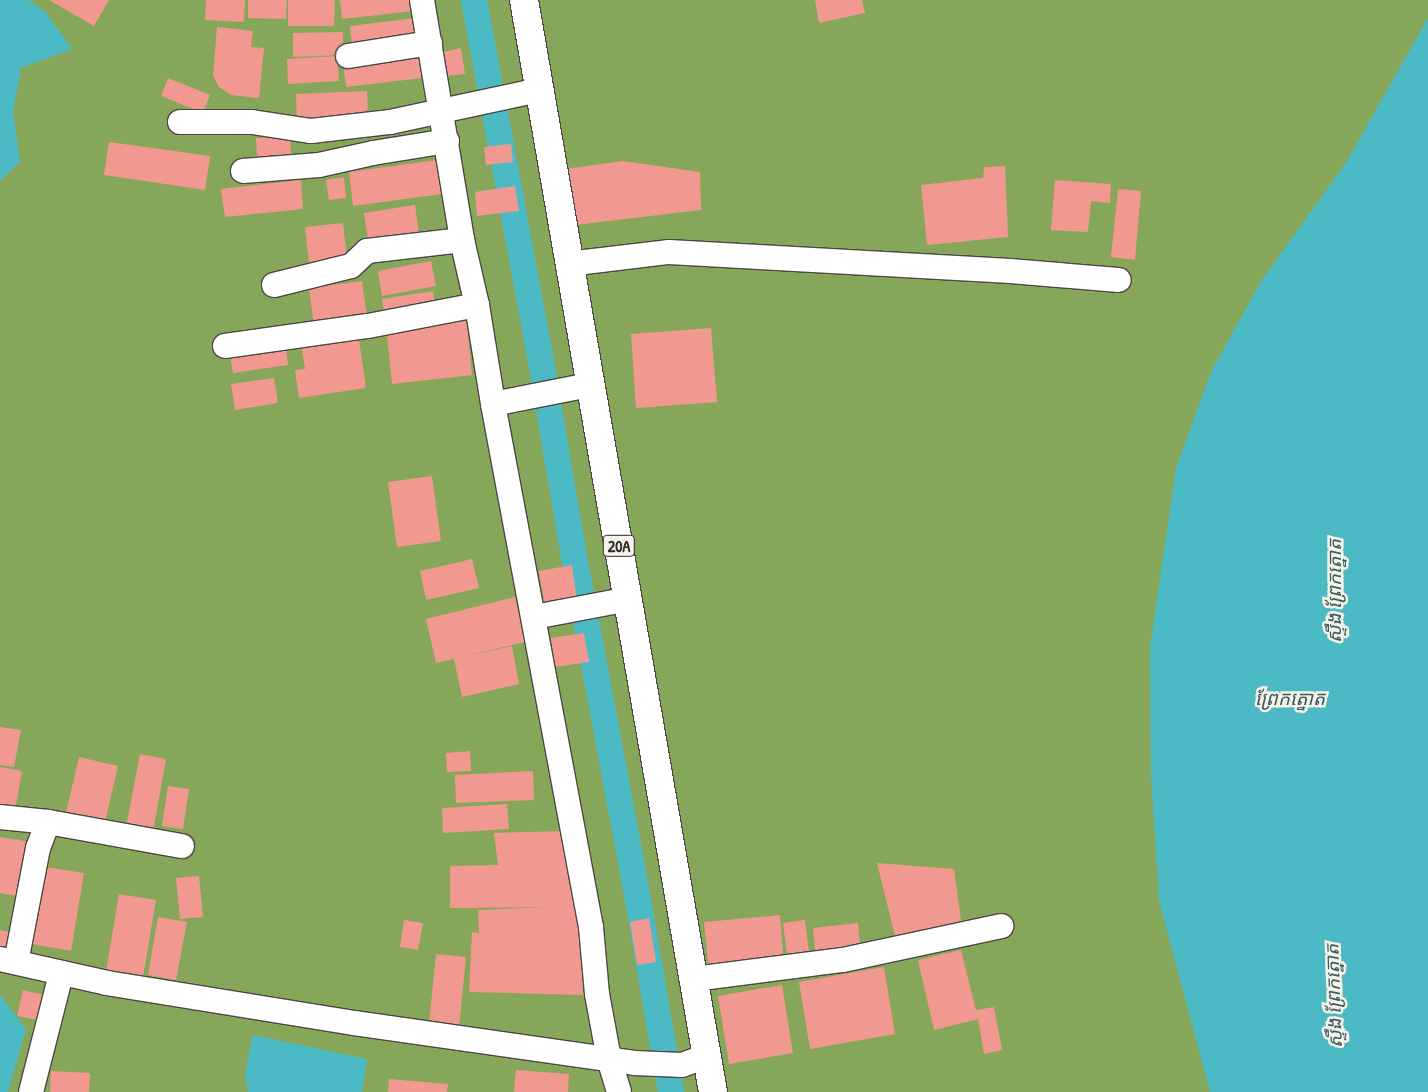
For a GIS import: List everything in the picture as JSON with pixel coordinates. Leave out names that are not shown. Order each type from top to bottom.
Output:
[{"type":"main road","name":"20A","points":[[524,0],[568,264],[629,599],[713,1092]]},
{"type":"street","points":[[422,0],[430,43],[452,111],[447,141],[462,240],[502,402],[534,617],[591,927],[597,994],[609,1059],[619,1092]]},
{"type":"street","points":[[348,56],[430,43]]},
{"type":"street","points":[[180,122],[252,122],[311,131],[390,122],[452,111],[539,90]]},
{"type":"street","points":[[243,171],[319,165],[373,153],[447,141]]},
{"type":"street","points":[[274,285],[351,266],[367,251],[462,240]]},
{"type":"street","points":[[568,264],[669,252],[1000,270],[1119,280]]},
{"type":"street","points":[[225,346],[368,326],[477,305]]},
{"type":"street","points":[[502,402],[589,385]]},
{"type":"street","points":[[534,617],[629,599]]},
{"type":"street","points":[[0,817],[48,822],[182,846]]},
{"type":"street","points":[[48,822],[38,848],[8,960],[62,974],[354,1023],[634,1064],[682,1065],[707,1056]]},
{"type":"street","points":[[694,979],[844,960],[1002,926]]},
{"type":"street","points":[[31,1092],[62,974]]},
{"type":"green space","points":[[0,0],[1428,0],[1428,1092],[0,1092]]},
{"type":"water","points":[[0,0],[28,0],[44,10],[72,49],[21,68],[13,112],[20,162],[0,181]]},
{"type":"water","name":"ព្រែកត្នោត","points":[[1428,18],[1428,1092],[1210,1092],[1159,901],[1151,774],[1150,647],[1176,468],[1211,372],[1260,283],[1347,161]]},
{"type":"water","points":[[0,995],[26,1029],[8,1092],[0,1092]]},
{"type":"water","points":[[253,1035],[367,1059],[362,1092],[248,1092],[245,1073]]},
{"type":"building","points":[[49,0],[109,0],[94,26]]},
{"type":"building","points":[[206,0],[245,0],[244,22],[205,20]]},
{"type":"building","points":[[248,0],[287,0],[286,19],[248,18]]},
{"type":"building","points":[[288,0],[335,0],[334,26],[288,26]]},
{"type":"building","points":[[340,0],[413,0],[415,11],[342,19]]},
{"type":"building","points":[[815,0],[862,0],[865,13],[819,23]]},
{"type":"building","points":[[415,18],[418,44],[353,52],[350,26]]},
{"type":"building","points":[[217,27],[253,31],[251,47],[264,48],[259,98],[231,95],[219,87],[213,75]]},
{"type":"building","points":[[343,32],[343,55],[293,57],[293,33]]},
{"type":"building","points":[[461,48],[465,74],[447,76],[443,52]]},
{"type":"building","points":[[419,53],[422,78],[346,87],[343,62]]},
{"type":"building","points":[[337,56],[339,81],[288,84],[287,59]]},
{"type":"building","points":[[168,78],[210,95],[203,113],[161,96]]},
{"type":"building","points":[[367,91],[368,122],[297,124],[296,94]]},
{"type":"building","points":[[290,136],[291,155],[257,157],[256,138]]},
{"type":"building","points":[[109,142],[210,156],[205,190],[104,175]]},
{"type":"building","points":[[511,144],[513,162],[486,165],[484,147]]},
{"type":"building","points":[[437,160],[442,194],[353,206],[349,172]]},
{"type":"building","points":[[623,161],[700,172],[701,210],[575,225],[564,169]]},
{"type":"building","points":[[1005,166],[1008,237],[927,245],[921,185],[983,178],[984,167]]},
{"type":"building","points":[[344,177],[346,198],[329,200],[326,180]]},
{"type":"building","points":[[301,180],[303,209],[225,217],[221,189]]},
{"type":"building","points":[[1055,180],[1111,184],[1110,203],[1091,201],[1088,232],[1051,230]]},
{"type":"building","points":[[515,186],[519,211],[477,216],[475,192]]},
{"type":"building","points":[[1118,189],[1141,191],[1135,260],[1111,257]]},
{"type":"building","points":[[415,205],[419,234],[368,241],[364,213]]},
{"type":"building","points":[[343,223],[347,259],[309,264],[305,227]]},
{"type":"building","points":[[431,261],[436,286],[382,296],[378,271]]},
{"type":"building","points":[[362,281],[368,325],[315,333],[309,288]]},
{"type":"building","points":[[433,291],[436,312],[385,320],[382,299]]},
{"type":"building","points":[[466,315],[472,375],[392,384],[386,324]]},
{"type":"building","points":[[711,328],[717,402],[636,408],[631,334]]},
{"type":"building","points":[[358,333],[366,388],[299,398],[295,370],[305,369],[301,342]]},
{"type":"building","points":[[286,347],[288,365],[233,373],[230,355]]},
{"type":"building","points":[[274,378],[278,403],[235,410],[231,384]]},
{"type":"building","points":[[432,476],[441,541],[397,547],[388,482]]},
{"type":"building","points":[[472,559],[479,588],[426,600],[420,571]]},
{"type":"building","points":[[572,565],[577,601],[545,607],[539,571]]},
{"type":"building","points":[[515,597],[525,642],[462,657],[512,646],[519,684],[462,697],[454,659],[436,663],[426,619]]},
{"type":"building","points":[[584,633],[589,662],[555,667],[551,638]]},
{"type":"building","points":[[0,727],[21,730],[14,767],[0,765]]},
{"type":"building","points":[[470,751],[471,771],[447,772],[446,753]]},
{"type":"building","points":[[140,754],[166,759],[153,832],[126,827]]},
{"type":"building","points":[[79,757],[118,766],[104,826],[65,817]]},
{"type":"building","points":[[0,767],[22,771],[14,817],[0,814]]},
{"type":"building","points":[[533,771],[534,800],[456,803],[455,775]]},
{"type":"building","points":[[168,786],[189,789],[183,829],[162,826]]},
{"type":"building","points":[[507,804],[509,829],[443,833],[442,808]]},
{"type":"building","points":[[565,831],[581,932],[583,995],[469,992],[472,932],[479,933],[478,910],[551,907],[450,908],[450,866],[498,865],[494,833]]},
{"type":"building","points":[[0,837],[31,842],[21,897],[0,893]]},
{"type":"building","points":[[877,863],[954,869],[963,934],[897,944]]},
{"type":"building","points":[[45,867],[84,873],[71,951],[32,944]]},
{"type":"building","points":[[199,876],[203,917],[180,919],[176,878]]},
{"type":"building","points":[[119,894],[156,900],[143,977],[106,971]]},
{"type":"building","points":[[780,915],[784,966],[709,973],[704,922]]},
{"type":"building","points":[[158,917],[187,922],[176,980],[148,975]]},
{"type":"building","points":[[649,918],[656,962],[637,965],[630,922]]},
{"type":"building","points":[[404,920],[423,923],[418,950],[400,947]]},
{"type":"building","points":[[805,920],[810,960],[788,963],[783,923]]},
{"type":"building","points":[[858,923],[861,954],[816,959],[813,928]]},
{"type":"building","points":[[0,930],[15,933],[11,953],[0,951]]},
{"type":"building","points":[[961,950],[976,1010],[994,1007],[1002,1050],[984,1054],[978,1019],[934,1030],[918,960]]},
{"type":"building","points":[[436,954],[466,957],[459,1028],[429,1024]]},
{"type":"building","points":[[884,967],[895,1034],[810,1049],[799,982]]},
{"type":"building","points":[[782,985],[793,1053],[729,1064],[718,996]]},
{"type":"building","points":[[23,990],[44,995],[38,1020],[17,1016]]},
{"type":"building","points":[[516,1070],[569,1074],[568,1092],[514,1092]]},
{"type":"building","points":[[51,1071],[90,1073],[89,1092],[50,1092]]},
{"type":"building","points":[[389,1079],[448,1084],[447,1092],[388,1092]]},
{"type":"waterway","points":[[474,0],[538,344],[574,557],[636,889],[671,1092]]},
{"type":"water label","name":"ស្ទឹង ព្រែកត្នោត","points":[[1335,591]]},
{"type":"water label","name":"ស្ទឹង ព្រែកត្នោត","points":[[1334,996]]}]
